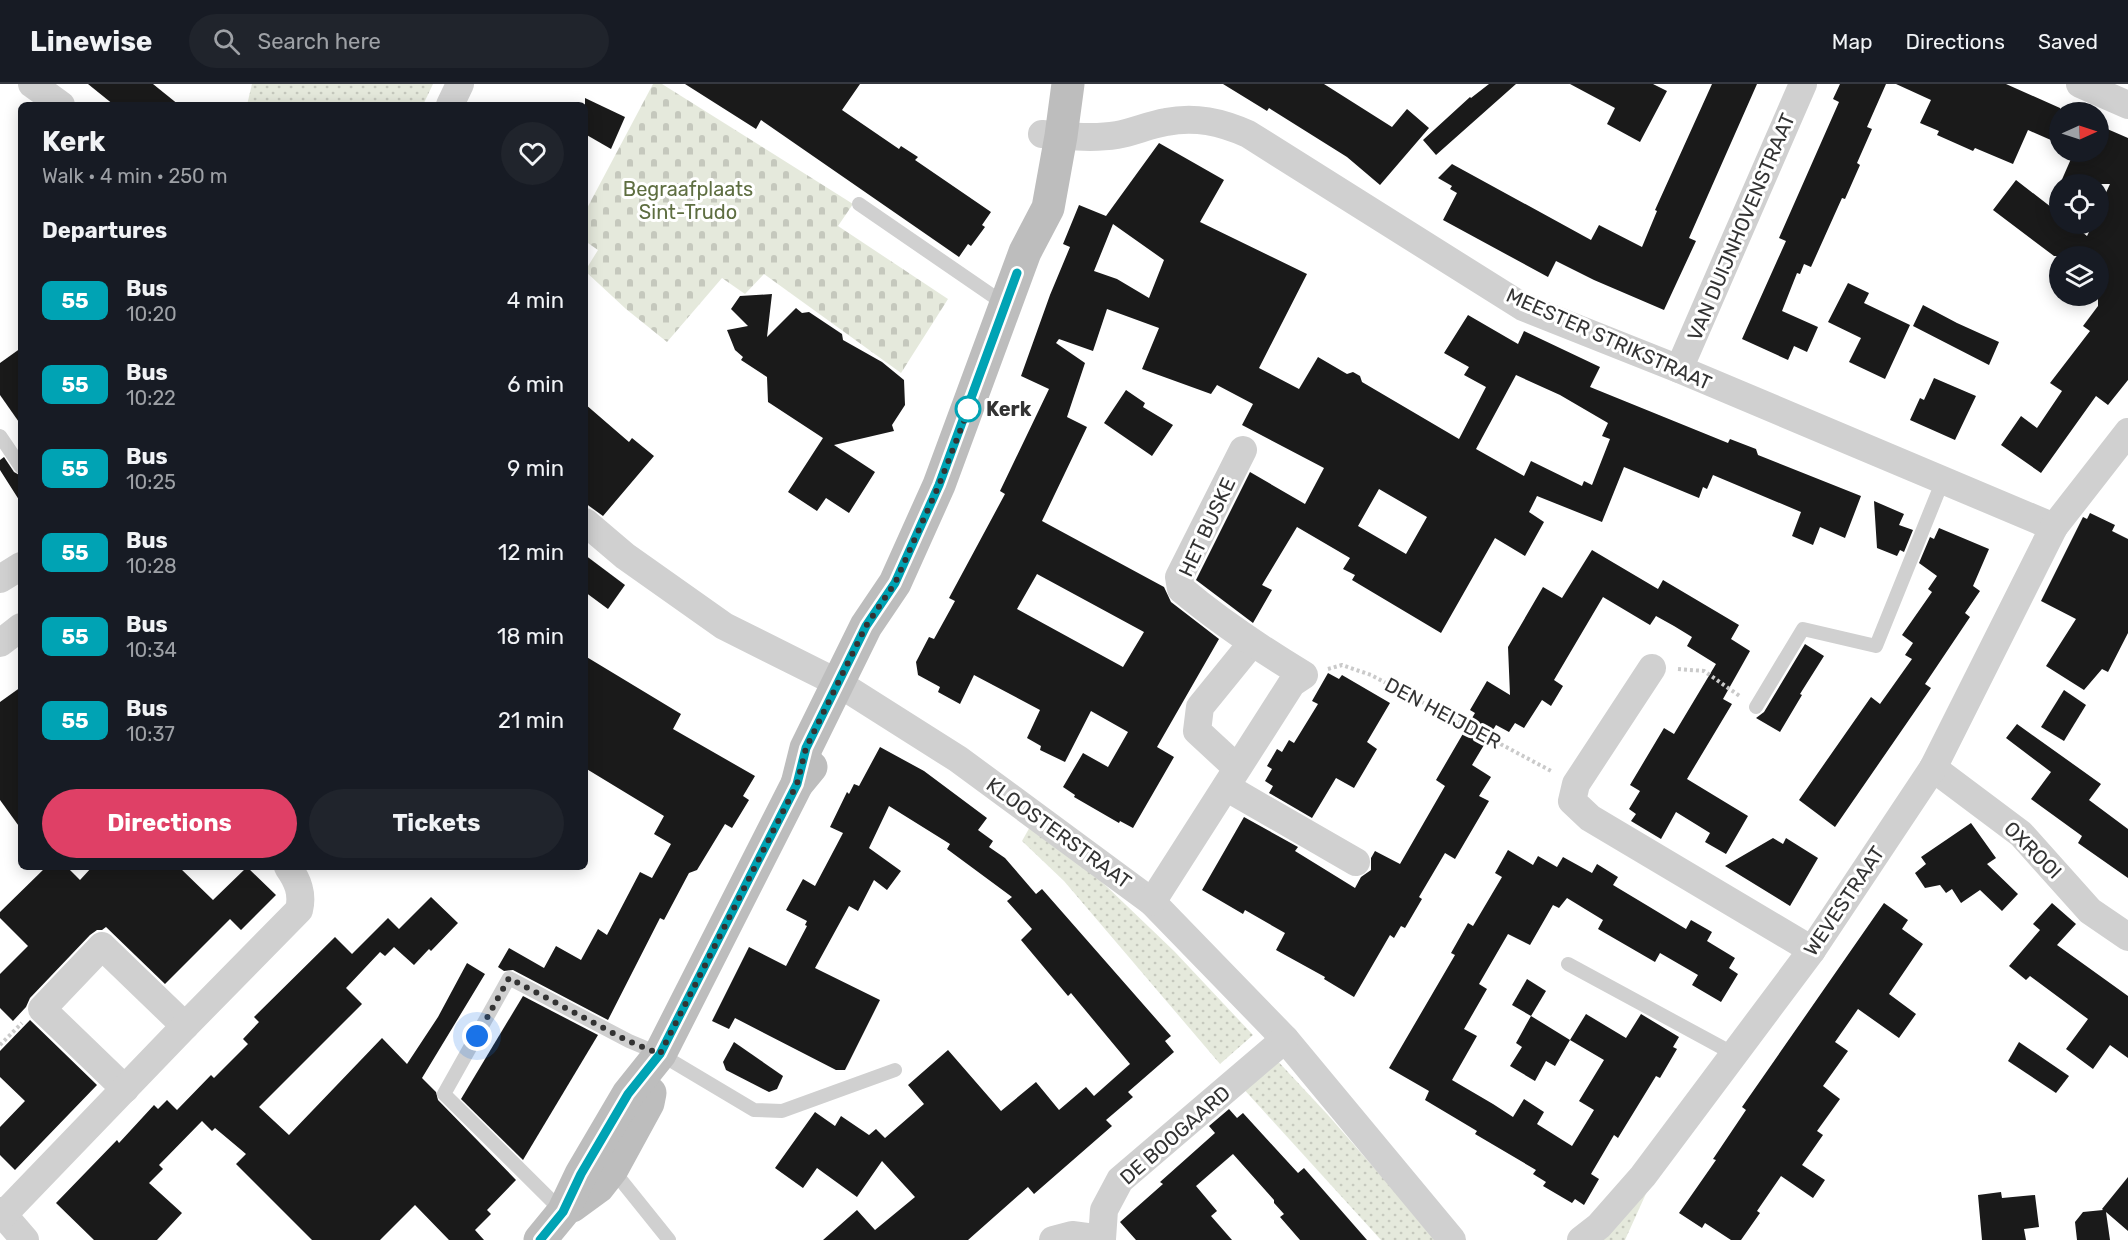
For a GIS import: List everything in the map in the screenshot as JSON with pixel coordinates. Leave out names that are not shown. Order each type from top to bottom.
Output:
[{"type":"street","points":[[32,84],[57,102]]},
{"type":"street","points":[[451,102],[460,84]]},
{"type":"street","points":[[540,1240],[563,1212],[581,1174],[622,1104],[660,1054],[797,784],[806,748],[883,635],[895,583],[939,485],[1025,252],[1048,208],[1052,135],[1050,97],[1056,84]]},
{"type":"street","points":[[1052,135],[1068,84]]},
{"type":"street","name":"VAN DUIJNHOVENSTRAAT","points":[[1679,369],[1803,84]]},
{"type":"street","points":[[2080,84],[2128,105]]},
{"type":"street","name":"MEESTER STRIKSTRAAT","points":[[1052,135],[1117,135],[1168,121],[1197,119],[1224,123],[1248,134],[1523,307],[1679,369],[2054,527]]},
{"type":"street","name":"WEVESTRAAT","points":[[1581,1240],[1599,1226],[1643,1176],[1812,950],[1933,768],[2054,527],[2128,432]]},
{"type":"street","name":"HET BUSKE","points":[[1243,450],[1179,577],[1181,589],[1252,644],[1304,675]]},
{"type":"street","name":"KLOOSTERSTRAAT","points":[[588,524],[626,556],[724,626],[845,688],[958,759],[1152,902],[1285,1040],[1452,1240]]},
{"type":"street","points":[[0,579],[18,568]]},
{"type":"street","points":[[0,643],[18,629]]},
{"type":"street","points":[[1252,644],[1200,707],[1197,731],[1232,778],[1356,862]]},
{"type":"street","points":[[1652,668],[1576,784],[1572,801],[1590,818],[1812,950]]},
{"type":"street","points":[[1152,902],[1292,684],[1304,675]]},
{"type":"street","name":"OXROOI","points":[[1933,768],[2022,834],[2091,911],[2128,937]]},
{"type":"street","points":[[25,1240],[2,1213],[299,910],[302,900],[299,888],[290,870]]},
{"type":"street","points":[[125,1089],[42,1009],[102,946],[185,1026]]},
{"type":"street","name":"DE BOOGAARD","points":[[1053,1240],[1072,1235],[1102,1239],[1104,1210],[1120,1180],[1285,1040]]},
{"type":"street","points":[[563,1212],[598,1187],[612,1169],[648,1103],[660,1054]]},
{"type":"lane","points":[[859,204],[1006,305]]},
{"type":"lane","points":[[0,436],[18,463]]},
{"type":"lane","points":[[1756,707],[1803,628],[1876,646],[1943,480]]},
{"type":"lane","points":[[1568,964],[1734,1054]]},
{"type":"lane","points":[[563,1212],[444,1094],[509,978],[628,1041],[660,1054],[754,1110],[782,1111],[896,1070]]},
{"type":"lane","points":[[612,1169],[669,1240]]},
{"type":"path","name":"DEN HEIJDER","points":[[1304,675],[1342,665],[1371,675],[1576,784]]},
{"type":"path","points":[[1652,668],[1704,671],[1756,707]]},
{"type":"green space","points":[[252,84],[433,84],[424,102],[248,102]]},
{"type":"green space","name":"Begraafplaats Sint-Trudo","points":[[653,84],[662,84],[853,204],[838,226],[948,299],[901,373],[764,274],[745,294],[722,278],[667,342],[626,309],[588,274],[588,266],[598,250],[588,243],[588,206]]},
{"type":"green space","points":[[1031,825],[1079,860],[1174,951],[1253,1035],[1220,1064],[1064,881],[1022,841]]},
{"type":"green space","points":[[1273,1056],[1328,1115],[1437,1240],[1381,1240],[1240,1085]]},
{"type":"green space","points":[[1649,1187],[1625,1240],[1600,1240]]},
{"type":"building","points":[[88,84],[153,84],[175,102],[110,102]]},
{"type":"building","points":[[685,84],[860,84],[842,110],[899,149],[901,146],[918,157],[915,160],[991,212],[982,225],[985,227],[971,246],[968,244],[959,257],[761,120],[756,129]]},
{"type":"building","points":[[1223,84],[1324,84],[1392,127],[1407,109],[1429,128],[1380,185],[1347,157],[1269,108],[1267,111]]},
{"type":"building","points":[[1489,84],[1516,84],[1436,155],[1423,140],[1470,97]]},
{"type":"building","points":[[1570,84],[1653,84],[1667,91],[1640,142],[1607,124],[1615,108]]},
{"type":"building","points":[[1712,84],[1757,84],[1689,238],[1696,241],[1664,310],[1556,261],[1548,277],[1443,220],[1457,193],[1450,189],[1452,186],[1438,178],[1452,164],[1591,240],[1599,225],[1642,247],[1657,211],[1655,210]]},
{"type":"building","points":[[1840,84],[1886,84],[1867,127],[1872,129],[1845,199],[1842,198],[1811,267],[1804,264],[1800,274],[1797,273],[1782,311],[1818,327],[1807,352],[1794,346],[1788,360],[1742,339],[1786,241],[1779,238],[1839,102],[1833,99]]},
{"type":"building","points":[[1896,84],[2006,84],[2049,103],[2049,139],[2028,130],[2013,164],[1975,148],[1973,151],[1937,135],[1939,131],[1920,123],[1931,100]]},
{"type":"building","points":[[585,98],[625,117],[611,149],[588,136],[588,102],[585,102]]},
{"type":"building","points":[[2109,130],[2128,138],[2128,380],[2108,405],[2096,396],[2041,473],[2001,445],[2021,416],[2037,428],[2062,391],[2050,383],[2090,331],[2083,326],[2098,306],[2109,306],[2109,246],[2049,246],[2049,252],[1993,210],[2016,180],[2049,206],[2049,234],[2084,234],[2087,236],[2088,234],[2109,234],[2109,174],[2064,174],[2070,162],[2109,162]]},
{"type":"building","points":[[1159,143],[1224,180],[1200,222],[1307,274],[1259,368],[1299,389],[1318,357],[1347,374],[1353,372],[1360,376],[1362,382],[1459,439],[1486,387],[1464,375],[1469,367],[1444,353],[1468,315],[1518,344],[1524,331],[1600,367],[1590,387],[1728,443],[1730,439],[1756,449],[1758,455],[1861,496],[1845,538],[1820,527],[1813,545],[1792,536],[1801,512],[1713,475],[1707,489],[1703,487],[1699,498],[1624,467],[1602,522],[1537,496],[1529,512],[1544,522],[1525,556],[1495,538],[1441,633],[1352,580],[1355,575],[1343,569],[1350,558],[1297,527],[1262,585],[1272,590],[1253,623],[1196,580],[1250,472],[1305,504],[1324,468],[1242,425],[1253,404],[1217,385],[1211,394],[1142,369],[1159,328],[1107,309],[1093,351],[1059,339],[1056,343],[1085,363],[1067,417],[1087,427],[1042,521],[1164,587],[1171,602],[1219,639],[1157,747],[1174,757],[1133,828],[1120,821],[1119,823],[1074,797],[1075,795],[1063,787],[1083,753],[1108,767],[1128,732],[1091,711],[1065,762],[1040,750],[1041,746],[1027,738],[1040,710],[974,675],[960,704],[938,692],[940,687],[918,675],[916,662],[929,637],[934,639],[955,601],[949,598],[1005,494],[1000,491],[1049,389],[1021,376],[1070,247],[1063,244],[1079,205],[1106,216]],"holes":[[[1113,224],[1164,260],[1149,298],[1117,279],[1094,271]],[[1516,375],[1560,395],[1608,423],[1602,436],[1610,439],[1592,485],[1584,481],[1582,486],[1531,461],[1524,476],[1476,449]],[[1379,489],[1427,517],[1406,554],[1358,526]],[[1037,574],[1144,632],[1123,667],[1017,609]]]},
{"type":"building","points":[[1848,283],[1869,293],[1864,303],[1910,325],[1885,379],[1849,362],[1861,338],[1828,322]]},
{"type":"building","points":[[772,294],[767,337],[796,308],[802,313],[809,312],[842,334],[843,340],[882,362],[904,380],[905,405],[892,425],[894,431],[834,445],[875,472],[849,513],[826,498],[817,511],[788,492],[823,438],[768,402],[767,377],[741,360],[743,357],[735,350],[727,330],[748,326],[731,309],[740,296]]},
{"type":"building","points":[[1923,305],[1999,342],[1989,365],[1913,326]]},
{"type":"building","points":[[18,350],[18,421],[0,395],[0,363]]},
{"type":"building","points":[[1934,378],[1976,396],[1955,440],[1910,420],[1920,398],[1924,400]]},
{"type":"building","points":[[1126,390],[1145,403],[1143,407],[1173,425],[1152,456],[1104,423]]},
{"type":"building","points":[[588,407],[629,442],[632,438],[654,456],[603,516],[588,505]]},
{"type":"building","points":[[4,457],[18,474],[18,498],[0,470],[0,460]]},
{"type":"building","points":[[1874,501],[1904,514],[1899,525],[1913,530],[1904,552],[1900,550],[1897,556],[1877,548]]},
{"type":"building","points":[[2090,513],[2115,525],[2112,531],[2128,539],[2128,633],[2108,672],[2102,669],[2084,690],[2046,666],[2076,619],[2041,601],[2083,517],[2087,519]]},
{"type":"building","points":[[1939,528],[1989,549],[1973,586],[1980,591],[1965,613],[1970,617],[1925,684],[1931,688],[1835,827],[1799,800],[1871,697],[1880,704],[1912,659],[1905,655],[1913,643],[1902,635],[1932,592],[1928,589],[1937,576],[1919,563],[1930,537],[1934,539]]},
{"type":"building","points":[[1592,550],[1658,589],[1663,580],[1739,625],[1731,639],[1750,651],[1723,699],[1732,704],[1687,779],[1748,816],[1726,854],[1705,842],[1710,833],[1676,812],[1661,839],[1631,821],[1636,814],[1629,809],[1640,791],[1630,785],[1664,728],[1674,734],[1716,664],[1687,646],[1692,637],[1674,626],[1656,616],[1650,625],[1603,597],[1554,680],[1563,686],[1551,706],[1542,700],[1524,728],[1515,723],[1509,732],[1496,725],[1472,765],[1491,777],[1479,796],[1489,801],[1455,859],[1445,853],[1419,897],[1422,899],[1405,928],[1401,926],[1394,938],[1390,935],[1354,997],[1324,979],[1325,977],[1276,950],[1285,933],[1245,910],[1243,914],[1202,890],[1244,817],[1298,847],[1295,851],[1355,888],[1361,877],[1371,870],[1371,858],[1375,851],[1400,864],[1445,786],[1436,780],[1475,713],[1470,710],[1487,681],[1510,695],[1508,647],[1543,587],[1562,598]]},
{"type":"building","points":[[588,557],[625,585],[608,609],[588,594]]},
{"type":"building","points":[[1805,644],[1824,656],[1780,732],[1756,718],[1764,712]]},
{"type":"building","points":[[588,658],[681,714],[673,729],[755,776],[743,796],[749,800],[732,828],[725,824],[697,870],[689,873],[664,920],[660,918],[608,1020],[513,970],[504,971],[498,967],[509,948],[544,968],[556,946],[581,960],[598,929],[607,935],[640,872],[652,878],[671,844],[654,834],[664,816],[588,770]]},
{"type":"building","points":[[1328,673],[1339,679],[1342,675],[1390,703],[1367,742],[1377,749],[1354,788],[1336,778],[1312,818],[1269,793],[1273,786],[1265,781],[1272,769],[1267,766],[1277,749],[1282,752],[1289,740],[1294,743],[1318,704],[1312,701]]},
{"type":"building","points":[[18,689],[18,825],[0,800],[0,702]]},
{"type":"building","points":[[2064,690],[2086,705],[2064,741],[2041,727]]},
{"type":"building","points":[[2017,724],[2101,784],[2089,800],[2128,829],[2128,878],[2078,843],[2082,836],[2031,799],[2051,772],[2006,738]]},
{"type":"building","points":[[880,747],[924,771],[987,818],[978,830],[993,841],[989,847],[1005,858],[1036,894],[1042,889],[1171,1036],[1165,1041],[1174,1052],[1128,1092],[1133,1097],[1106,1120],[1112,1126],[1034,1194],[1028,1187],[968,1240],[823,1240],[857,1210],[875,1230],[915,1197],[882,1161],[857,1197],[817,1168],[803,1188],[775,1168],[815,1112],[835,1126],[841,1116],[869,1135],[876,1129],[885,1138],[924,1104],[908,1085],[948,1050],[1001,1111],[1036,1082],[1059,1110],[1086,1087],[1094,1096],[1130,1064],[1071,993],[1068,996],[1021,940],[1032,929],[1007,901],[1012,897],[947,849],[950,844],[889,806],[869,848],[901,871],[887,890],[874,880],[858,911],[849,906],[815,968],[880,1000],[845,1070],[836,1070],[735,1018],[729,1029],[712,1021],[749,947],[786,966],[807,926],[805,925],[807,921],[786,910],[803,879],[815,886],[843,833],[830,827],[847,792],[849,794],[854,784],[859,786]]},
{"type":"building","points":[[1971,823],[1996,858],[1987,864],[2018,894],[2002,911],[1980,890],[1961,903],[1952,889],[1946,893],[1940,885],[1925,888],[1915,873],[1926,864],[1921,857]]},
{"type":"building","points":[[1773,838],[1783,844],[1786,838],[1818,858],[1790,906],[1725,866]]},
{"type":"building","points":[[1508,850],[1533,865],[1538,856],[1557,867],[1563,857],[1592,873],[1597,864],[1618,877],[1613,885],[1686,929],[1691,920],[1712,932],[1707,941],[1735,958],[1729,968],[1738,974],[1721,1002],[1692,985],[1698,975],[1660,953],[1655,962],[1598,929],[1603,920],[1567,898],[1559,908],[1553,905],[1530,945],[1508,934],[1479,984],[1487,989],[1464,1029],[1477,1036],[1452,1080],[1513,1117],[1524,1099],[1544,1112],[1537,1124],[1572,1146],[1594,1110],[1579,1101],[1604,1060],[1570,1040],[1586,1014],[1626,1038],[1641,1014],[1679,1037],[1673,1047],[1677,1049],[1660,1078],[1656,1076],[1618,1138],[1614,1135],[1591,1174],[1599,1179],[1584,1205],[1575,1199],[1572,1203],[1543,1186],[1546,1182],[1533,1174],[1536,1170],[1475,1134],[1477,1131],[1425,1100],[1429,1091],[1389,1068],[1455,955],[1451,953],[1468,923],[1473,926],[1502,877],[1495,873]]},
{"type":"building","points":[[43,870],[70,870],[80,880],[89,870],[182,870],[213,900],[244,870],[250,870],[276,895],[241,930],[230,919],[165,984],[106,927],[97,930],[30,998],[26,1007],[13,1021],[0,1008],[0,974],[28,946],[0,918],[0,912]]},
{"type":"building","points":[[431,897],[458,923],[414,965],[394,947],[385,956],[380,952],[346,988],[362,1004],[259,1107],[289,1135],[382,1038],[407,1064],[438,1017],[467,963],[485,974],[422,1078],[436,1092],[438,1100],[516,1180],[487,1210],[491,1214],[475,1230],[484,1240],[449,1240],[415,1205],[380,1240],[312,1240],[236,1164],[246,1154],[215,1128],[212,1131],[202,1121],[159,1165],[163,1169],[149,1183],[182,1213],[157,1240],[94,1240],[56,1203],[117,1140],[119,1143],[154,1105],[158,1109],[167,1100],[177,1110],[211,1075],[214,1078],[248,1044],[243,1039],[259,1022],[254,1017],[335,937],[352,954],[388,918],[399,929]]},
{"type":"building","points":[[1884,903],[1908,920],[1902,929],[1923,944],[1889,994],[1916,1014],[1899,1038],[1858,1009],[1835,1042],[1848,1051],[1823,1086],[1840,1099],[1817,1131],[1823,1135],[1802,1165],[1825,1180],[1813,1198],[1781,1176],[1757,1211],[1760,1213],[1741,1240],[1731,1240],[1705,1223],[1702,1228],[1679,1213],[1716,1160],[1713,1159],[1746,1110],[1742,1107]]},
{"type":"building","points":[[2052,903],[2076,924],[2057,945],[2128,996],[2128,1058],[2110,1045],[2093,1069],[2066,1049],[2088,1019],[2030,976],[2026,980],[2009,966],[2040,930],[2033,924]]},
{"type":"building","points":[[1527,979],[1546,991],[1531,1016],[1512,1005]]},
{"type":"building","points":[[523,996],[598,1035],[523,1160],[461,1099]]},
{"type":"building","points":[[1531,1016],[1570,1040],[1555,1066],[1546,1061],[1535,1081],[1510,1066],[1522,1047],[1516,1043]]},
{"type":"building","points":[[30,1020],[97,1085],[15,1170],[0,1155],[0,1127],[25,1101],[0,1077],[0,1051]]},
{"type":"building","points":[[734,1042],[783,1076],[777,1089],[769,1092],[726,1070],[723,1062]]},
{"type":"building","points":[[2019,1042],[2069,1076],[2056,1093],[2008,1061]]},
{"type":"building","points":[[1229,1109],[1237,1118],[1243,1113],[1298,1173],[1304,1168],[1367,1240],[1300,1240],[1280,1217],[1284,1214],[1274,1200],[1233,1154],[1196,1186],[1217,1211],[1211,1216],[1232,1240],[1136,1240],[1120,1222],[1163,1184],[1160,1182],[1215,1133],[1209,1126]]},
{"type":"building","points":[[2128,1177],[2128,1231],[2106,1212],[2110,1240],[2077,1240],[2075,1222],[2083,1212],[2103,1210]]},
{"type":"building","points":[[2001,1192],[2002,1198],[2035,1195],[2039,1227],[2024,1229],[2026,1240],[1982,1240],[1978,1195]]},
{"type":"bus line","name":"55","points":[[540,1240],[563,1212],[581,1174],[628,1094],[660,1054],[797,784],[806,748],[866,626],[895,583],[939,485],[1017,273]]},
{"type":"place","name":"Kerk","points":[[968,409]]},
{"type":"route","points":[[477,1036],[509,978],[628,1041],[660,1054],[797,784],[806,748],[866,626],[895,583],[939,485],[968,409]]}]
